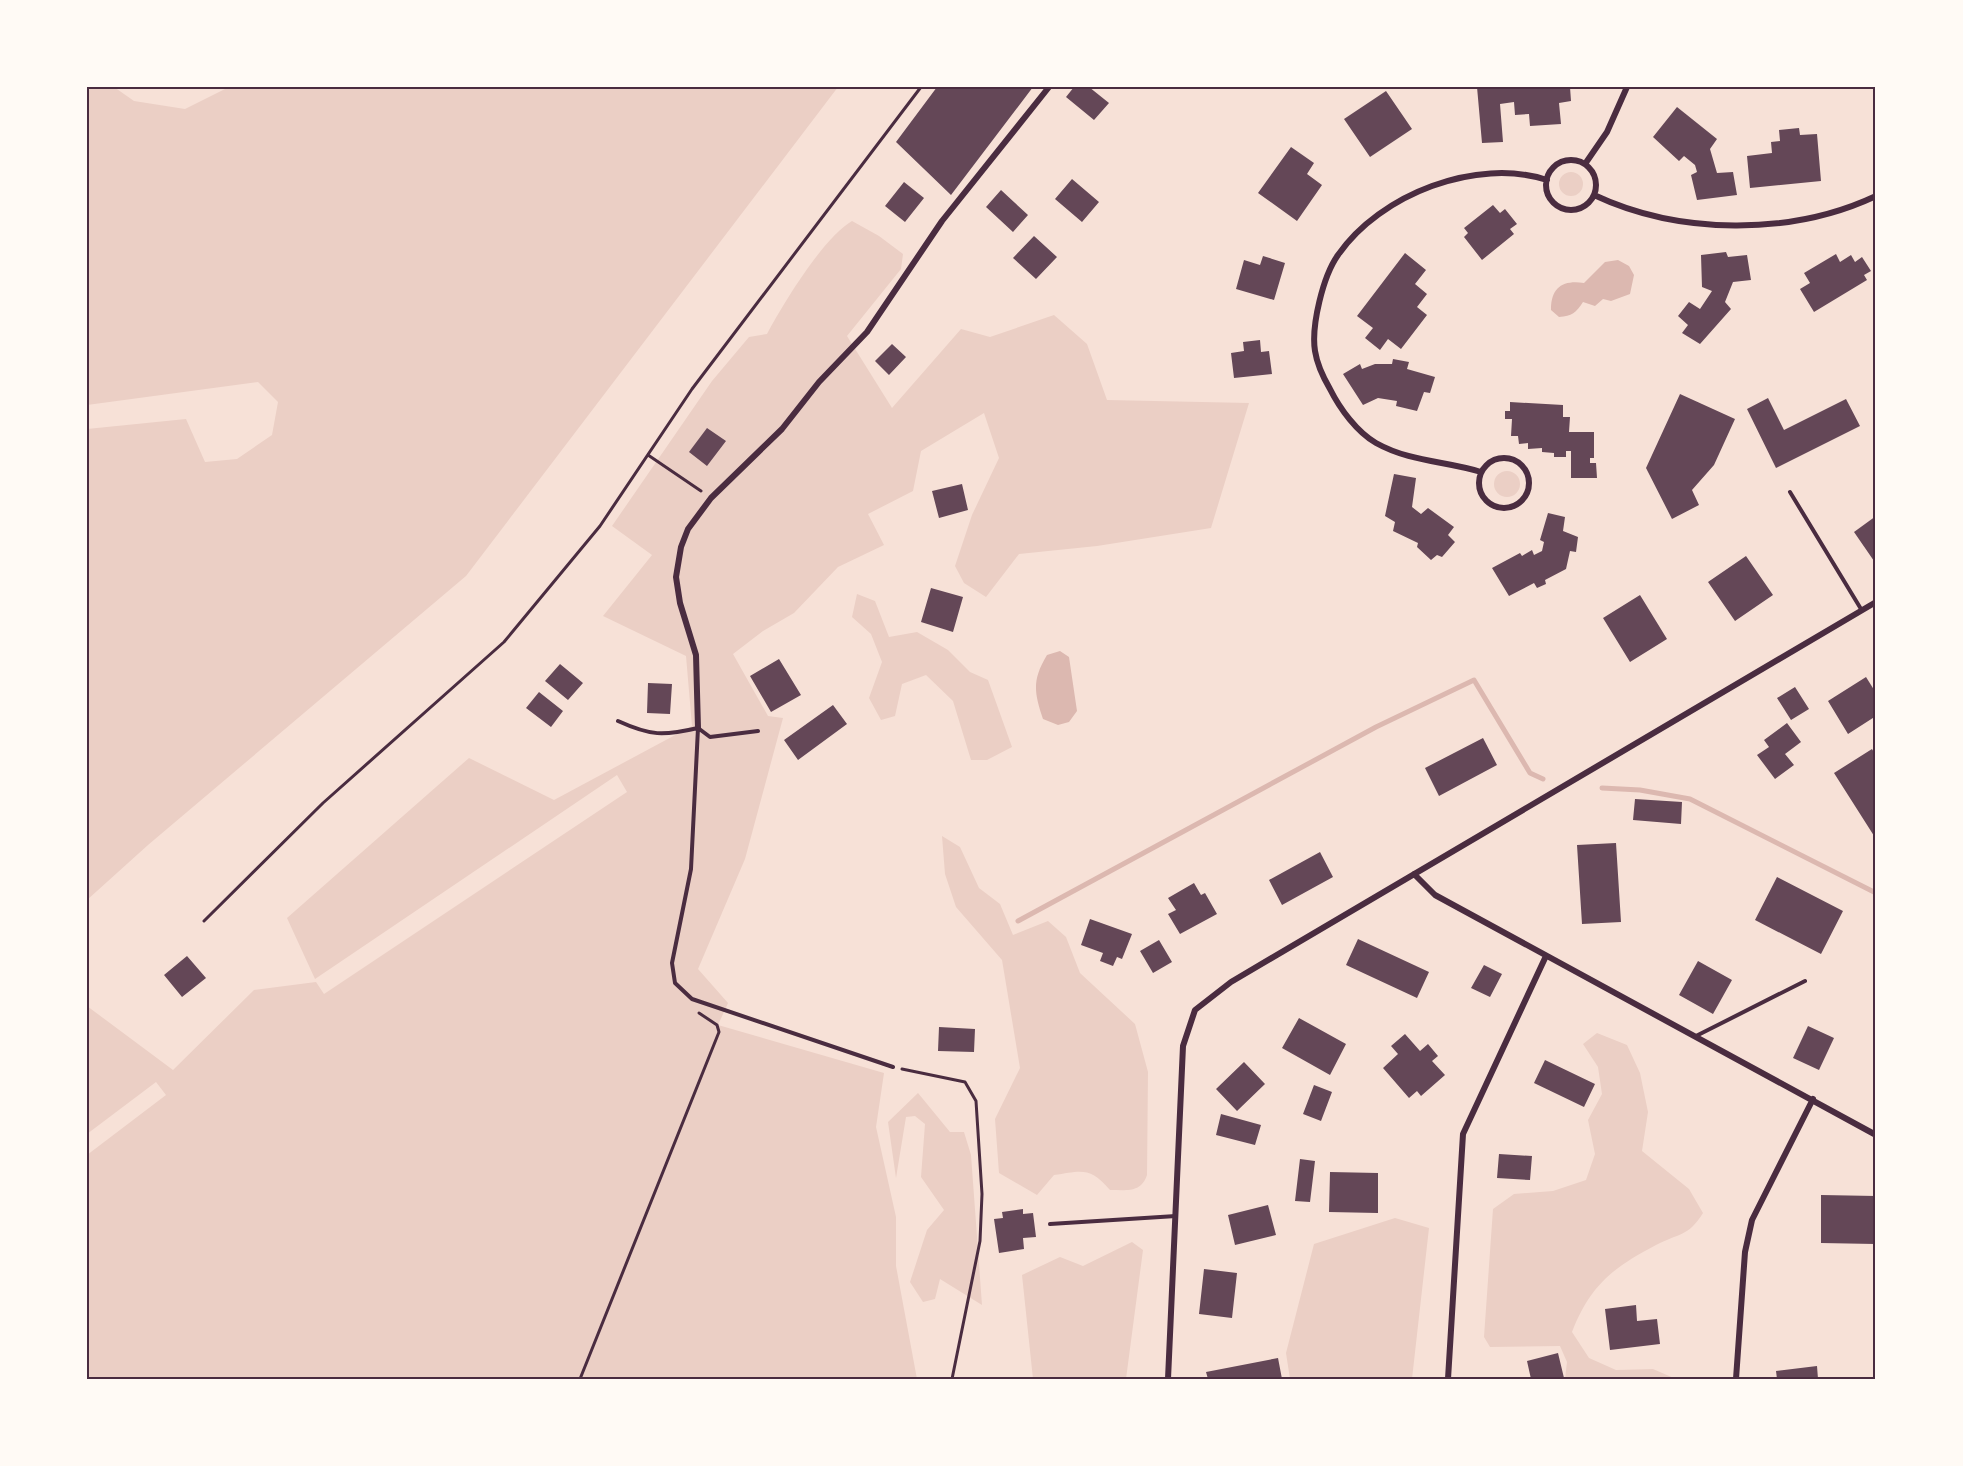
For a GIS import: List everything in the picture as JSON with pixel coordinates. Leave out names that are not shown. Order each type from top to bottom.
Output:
[{"type":"street","points":[[698,728],[696,655],[680,603],[676,577],[681,547],[688,529],[711,498],[782,429],[819,382],[867,332],[942,221],[1049,87]]},
{"type":"street","points":[[1585,164],[1606,132],[1627,87]]},
{"type":"street","points":[[1572,160],[1585,164],[1594,174],[1596,186],[1594,195],[1583,208],[1570,210],[1558,207],[1549,197],[1547,180],[1550,172],[1560,163],[1572,160]]},
{"type":"street","points":[[1481,472],[1461,466],[1425,462],[1376,443],[1356,426],[1337,403],[1323,377],[1315,350],[1317,316],[1324,285],[1337,256],[1358,232],[1405,198],[1432,186],[1485,172],[1527,174],[1547,180]]},
{"type":"street","points":[[1594,195],[1662,217],[1707,224],[1763,225],[1855,206],[1876,196]]},
{"type":"street","points":[[1509,458],[1524,466],[1528,474],[1529,491],[1525,498],[1511,508],[1495,507],[1482,496],[1479,489],[1481,472],[1492,460],[1509,458]]},
{"type":"street","points":[[1168,1379],[1183,1046],[1195,1010],[1231,982],[1876,602]]},
{"type":"street","points":[[1414,874],[1435,895],[1876,1135]]},
{"type":"street","points":[[1448,1379],[1463,1134],[1545,956]]},
{"type":"street","points":[[1737,1379],[1745,1252],[1752,1220],[1814,1100]]},
{"type":"lane","points":[[1790,492],[1861,609]]},
{"type":"lane","points":[[618,721],[644,733],[673,733],[698,728],[710,736],[758,731]]},
{"type":"lane","points":[[698,728],[691,869],[672,963],[675,983],[692,999],[893,1067]]},
{"type":"lane","points":[[1696,1036],[1805,981]]},
{"type":"lane","points":[[1050,1224],[1177,1216]]},
{"type":"path","points":[[204,921],[323,803],[504,642],[600,526],[692,389],[921,87]]},
{"type":"path","points":[[648,455],[711,498]]},
{"type":"path","points":[[580,1379],[720,1032]]},
{"type":"path","points":[[893,1067],[924,1076],[964,1082],[976,1101],[982,1194],[980,1241],[952,1379]]},
{"type":"shaded area","points":[[91,87],[114,87],[134,101],[185,109],[229,87],[838,87],[466,576],[148,845],[87,900],[87,429],[186,419],[205,462],[237,459],[272,435],[278,402],[258,382],[87,405],[87,94]]},
{"type":"shaded area","points":[[1571,172],[1579,176],[1583,184],[1579,192],[1571,196],[1563,192],[1559,184],[1563,176]]},
{"type":"shaded area","points":[[852,221],[879,236],[903,254],[901,269],[847,336],[892,408],[961,329],[990,337],[1054,315],[1087,344],[1107,400],[1249,403],[1211,528],[1097,546],[1019,554],[986,597],[964,583],[955,566],[972,515],[999,458],[984,413],[921,451],[913,491],[868,514],[884,545],[838,567],[794,613],[763,631],[733,654],[768,716],[783,718],[745,859],[698,969],[728,1003],[718,1025],[884,1073],[876,1127],[896,1217],[896,1266],[917,1379],[87,1379],[87,1155],[166,1095],[156,1082],[87,1134],[87,1006],[173,1070],[254,990],[316,982],[324,994],[627,792],[617,775],[315,979],[287,918],[469,758],[554,800],[692,726],[686,656],[603,616],[652,555],[612,526],[712,381],[749,337],[767,334],[793,290],[817,256]]},
{"type":"shaded area","points":[[1618,260],[1629,266],[1634,275],[1630,294],[1611,301],[1603,299],[1595,306],[1583,302],[1576,311],[1567,316],[1559,317],[1551,310],[1553,296],[1564,284],[1584,283],[1605,262]]},
{"type":"shaded area","points":[[1507,471],[1516,475],[1520,484],[1516,493],[1507,497],[1498,493],[1494,484],[1498,475]]},
{"type":"shaded area","points":[[857,594],[875,601],[889,637],[917,632],[948,650],[970,672],[988,680],[1012,747],[987,760],[971,760],[953,701],[926,675],[902,684],[895,716],[881,720],[869,698],[882,662],[871,634],[852,617]]},
{"type":"shaded area","points":[[1060,651],[1069,657],[1077,711],[1069,722],[1058,725],[1043,719],[1036,686],[1039,672],[1047,655]]},
{"type":"shaded area","points":[[942,836],[960,847],[979,888],[1000,904],[1013,935],[1048,921],[1066,937],[1080,973],[1135,1024],[1148,1072],[1147,1175],[1137,1188],[1110,1190],[1097,1177],[1078,1172],[1054,1175],[1037,1195],[999,1173],[995,1119],[1020,1068],[1002,960],[956,907],[945,874]]},
{"type":"shaded area","points":[[1597,1033],[1627,1045],[1640,1073],[1648,1112],[1642,1151],[1689,1189],[1703,1213],[1688,1231],[1640,1253],[1604,1280],[1587,1302],[1572,1332],[1589,1358],[1616,1370],[1653,1369],[1676,1379],[1565,1379],[1567,1362],[1560,1346],[1490,1347],[1484,1337],[1493,1209],[1514,1194],[1553,1191],[1586,1180],[1595,1154],[1588,1120],[1602,1094],[1598,1067],[1583,1044]]},
{"type":"shaded area","points":[[918,1093],[950,1132],[964,1132],[971,1155],[982,1305],[940,1279],[935,1299],[923,1302],[910,1282],[927,1230],[944,1210],[921,1177],[925,1124],[915,1116],[906,1117],[896,1178],[888,1122]]},
{"type":"shaded area","points":[[1395,1218],[1429,1228],[1412,1379],[1290,1379],[1286,1353],[1314,1244]]},
{"type":"shaded area","points":[[1132,1242],[1143,1250],[1126,1379],[1033,1379],[1022,1275],[1060,1257],[1083,1266]]},
{"type":"building","points":[[937,87],[1033,87],[951,195],[896,142]]},
{"type":"building","points":[[1074,87],[1089,87],[1109,103],[1094,120],[1066,97]]},
{"type":"building","points":[[1477,87],[1570,87],[1571,101],[1559,103],[1561,124],[1530,126],[1529,114],[1515,115],[1514,102],[1500,104],[1503,142],[1482,143]]},
{"type":"building","points":[[1386,91],[1412,129],[1370,157],[1344,119]]},
{"type":"building","points":[[1677,107],[1717,139],[1710,149],[1717,173],[1733,172],[1737,195],[1697,200],[1691,175],[1697,172],[1695,165],[1684,156],[1679,161],[1653,137]]},
{"type":"building","points":[[1799,128],[1800,135],[1817,134],[1821,181],[1750,188],[1747,156],[1772,153],[1771,142],[1780,141],[1779,130]]},
{"type":"building","points":[[1291,147],[1314,163],[1307,174],[1322,185],[1297,221],[1258,193]]},
{"type":"building","points":[[1072,179],[1099,202],[1082,222],[1055,199]]},
{"type":"building","points":[[904,182],[924,198],[905,222],[885,206]]},
{"type":"building","points":[[1001,190],[1028,215],[1013,232],[986,207]]},
{"type":"building","points":[[1493,205],[1500,213],[1505,209],[1517,224],[1510,229],[1514,234],[1482,260],[1464,237],[1468,233],[1464,228]]},
{"type":"building","points":[[1034,236],[1057,257],[1036,279],[1013,258]]},
{"type":"building","points":[[1726,252],[1728,257],[1747,255],[1751,280],[1733,282],[1725,302],[1731,309],[1700,344],[1682,333],[1688,325],[1678,316],[1689,302],[1700,309],[1712,291],[1702,287],[1701,255]]},
{"type":"building","points":[[1405,253],[1426,270],[1415,284],[1427,294],[1417,307],[1427,315],[1401,349],[1388,339],[1380,350],[1365,338],[1373,328],[1357,316]]},
{"type":"building","points":[[1836,254],[1840,262],[1851,255],[1855,262],[1862,257],[1871,271],[1864,275],[1867,280],[1814,312],[1800,289],[1810,283],[1804,273]]},
{"type":"building","points":[[1263,256],[1285,263],[1274,300],[1236,289],[1244,260],[1260,265]]},
{"type":"building","points":[[1260,340],[1261,352],[1269,351],[1272,374],[1234,378],[1231,353],[1244,351],[1243,342]]},
{"type":"building","points":[[892,344],[906,357],[889,375],[875,361]]},
{"type":"building","points":[[1393,359],[1409,362],[1407,369],[1435,377],[1430,393],[1424,392],[1417,411],[1396,406],[1397,401],[1378,398],[1363,405],[1343,374],[1360,364],[1362,369],[1375,364],[1392,364]]},
{"type":"building","points":[[1680,394],[1735,419],[1714,465],[1692,490],[1699,505],[1672,519],[1646,468]]},
{"type":"building","points":[[1768,398],[1784,430],[1846,399],[1860,426],[1776,468],[1747,409]]},
{"type":"building","points":[[1510,402],[1563,405],[1563,417],[1570,417],[1569,432],[1594,432],[1594,458],[1590,458],[1590,463],[1596,463],[1597,478],[1571,478],[1571,451],[1566,451],[1566,457],[1554,457],[1554,453],[1542,452],[1542,448],[1528,449],[1528,443],[1519,444],[1518,436],[1511,436],[1512,419],[1505,419],[1505,411],[1510,411]]},
{"type":"building","points":[[707,428],[726,441],[707,466],[689,452]]},
{"type":"building","points":[[1394,474],[1416,478],[1412,507],[1421,514],[1428,508],[1454,527],[1448,535],[1455,542],[1442,557],[1437,555],[1431,560],[1417,547],[1418,543],[1393,531],[1395,522],[1385,516]]},
{"type":"building","points":[[962,484],[968,510],[939,518],[932,491]]},
{"type":"building","points":[[1548,513],[1565,517],[1563,531],[1578,537],[1576,552],[1570,551],[1566,569],[1545,580],[1546,584],[1537,588],[1534,583],[1509,596],[1492,568],[1520,553],[1522,556],[1532,550],[1534,555],[1542,551],[1544,542],[1540,540]]},
{"type":"building","points":[[1876,516],[1876,559],[1874,561],[1854,532]]},
{"type":"building","points":[[1746,556],[1773,595],[1735,621],[1708,582]]},
{"type":"building","points":[[931,588],[963,597],[953,632],[921,622]]},
{"type":"building","points":[[1640,595],[1667,639],[1630,662],[1603,618]]},
{"type":"building","points":[[779,659],[801,695],[771,712],[750,676]]},
{"type":"building","points":[[560,664],[583,683],[568,700],[545,681]]},
{"type":"building","points":[[1866,677],[1876,693],[1876,716],[1848,734],[1828,701]]},
{"type":"building","points":[[648,683],[672,684],[670,714],[647,713]]},
{"type":"building","points":[[1795,687],[1809,709],[1791,720],[1777,698]]},
{"type":"building","points":[[539,692],[563,711],[551,727],[526,708]]},
{"type":"building","points":[[833,705],[847,724],[798,760],[784,740]]},
{"type":"building","points":[[1787,723],[1801,742],[1785,754],[1794,765],[1775,779],[1757,755],[1769,747],[1764,740]]},
{"type":"building","points":[[1483,738],[1497,765],[1439,796],[1425,768]]},
{"type":"building","points":[[1872,749],[1876,756],[1876,839],[1834,773]]},
{"type":"building","points":[[1635,799],[1682,802],[1681,824],[1633,820]]},
{"type":"building","points":[[1616,843],[1621,922],[1582,924],[1577,845]]},
{"type":"building","points":[[1320,852],[1333,877],[1282,905],[1269,880]]},
{"type":"building","points":[[1777,877],[1843,911],[1821,954],[1755,920]]},
{"type":"building","points":[[1194,883],[1201,895],[1205,893],[1217,914],[1180,934],[1168,914],[1176,910],[1168,898]]},
{"type":"building","points":[[1090,919],[1132,934],[1122,959],[1117,957],[1113,966],[1100,961],[1103,953],[1081,945]]},
{"type":"building","points":[[1358,939],[1429,972],[1417,998],[1346,965]]},
{"type":"building","points":[[1159,940],[1172,962],[1153,973],[1140,951]]},
{"type":"building","points":[[187,956],[206,978],[182,997],[164,975]]},
{"type":"building","points":[[1698,961],[1732,980],[1713,1014],[1679,995]]},
{"type":"building","points":[[1484,965],[1502,974],[1490,997],[1471,988]]},
{"type":"building","points":[[1299,1018],[1346,1044],[1330,1075],[1282,1048]]},
{"type":"building","points":[[1808,1026],[1834,1038],[1819,1070],[1793,1058]]},
{"type":"building","points":[[939,1027],[975,1029],[974,1052],[938,1051]]},
{"type":"building","points":[[1405,1034],[1420,1051],[1428,1044],[1438,1056],[1432,1061],[1445,1075],[1421,1096],[1417,1091],[1409,1098],[1383,1068],[1398,1054],[1391,1046]]},
{"type":"building","points":[[1545,1060],[1595,1084],[1584,1107],[1534,1083]]},
{"type":"building","points":[[1244,1062],[1265,1084],[1237,1111],[1216,1089]]},
{"type":"building","points":[[1314,1085],[1332,1092],[1321,1121],[1303,1114]]},
{"type":"building","points":[[1221,1114],[1261,1125],[1255,1145],[1216,1135]]},
{"type":"building","points":[[1499,1154],[1532,1156],[1530,1180],[1497,1178]]},
{"type":"building","points":[[1300,1159],[1315,1161],[1310,1202],[1295,1201]]},
{"type":"building","points":[[1330,1172],[1378,1173],[1378,1213],[1329,1212]]},
{"type":"building","points":[[1821,1195],[1876,1196],[1875,1244],[1821,1243]]},
{"type":"building","points":[[1268,1205],[1276,1235],[1235,1245],[1228,1215]]},
{"type":"building","points":[[1023,1209],[1023,1214],[1033,1213],[1036,1237],[1023,1238],[1024,1249],[999,1253],[994,1219],[1003,1218],[1002,1212]]},
{"type":"building","points":[[1204,1269],[1237,1273],[1232,1318],[1199,1314]]},
{"type":"building","points":[[1636,1305],[1637,1321],[1657,1319],[1660,1344],[1610,1350],[1605,1309]]},
{"type":"building","points":[[1558,1353],[1564,1378],[1531,1379],[1527,1361]]},
{"type":"building","points":[[1278,1358],[1282,1379],[1208,1379],[1206,1372]]},
{"type":"building","points":[[1817,1366],[1818,1379],[1777,1379],[1776,1371]]},
{"type":"waterway","points":[[1018,921],[1376,727],[1474,680],[1530,773],[1543,779]]},
{"type":"waterway","points":[[1602,788],[1640,790],[1690,799],[1876,893]]}]
